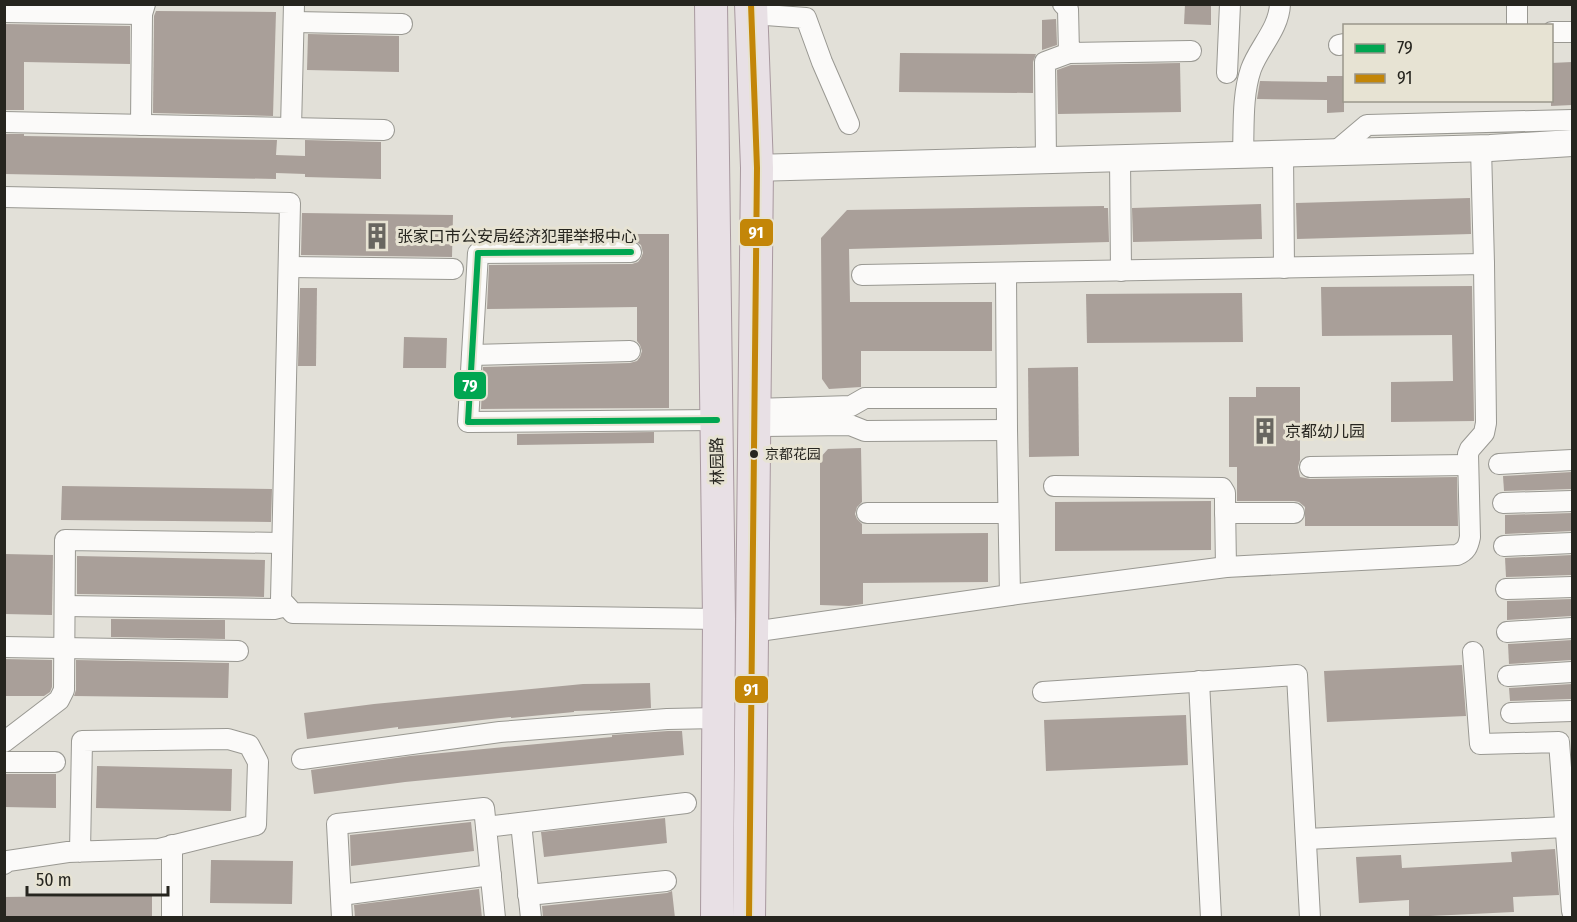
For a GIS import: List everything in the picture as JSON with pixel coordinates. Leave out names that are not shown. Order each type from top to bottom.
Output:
[{"type":"main road","name":"林园路","points":[[711,4],[719,619],[717,918]]},
{"type":"main road","points":[[748,918],[757,168],[751,9]]},
{"type":"street","points":[[1063,4],[1068,9],[1069,53]]},
{"type":"street","points":[[1227,73],[1230,4]]},
{"type":"street","points":[[1243,154],[1246,89],[1251,68],[1274,26],[1280,4]]},
{"type":"street","points":[[1517,4],[1517,24]]},
{"type":"street","points":[[4,12],[144,9],[146,95],[141,125]]},
{"type":"street","points":[[751,9],[806,18],[849,124]]},
{"type":"street","points":[[291,128],[294,13],[402,24]]},
{"type":"street","points":[[1553,32],[1572,32]]},
{"type":"street","points":[[1046,160],[1045,62],[1069,53],[1191,51]]},
{"type":"street","points":[[1335,152],[1366,125],[1572,120]]},
{"type":"street","points":[[4,122],[384,130]]},
{"type":"street","points":[[757,168],[1481,148],[1572,143]]},
{"type":"street","points":[[752,632],[1226,567],[1457,555],[1465,552],[1470,537],[1468,454],[1484,433],[1486,423],[1481,148]]},
{"type":"street","points":[[1282,153],[1284,268]]},
{"type":"street","points":[[1120,158],[1121,271]]},
{"type":"street","points":[[4,197],[290,203],[281,600],[293,613],[719,619]]},
{"type":"street","points":[[631,252],[478,253],[468,422],[717,420]]},
{"type":"street","points":[[862,275],[1484,264]]},
{"type":"street","points":[[289,267],[453,269]]},
{"type":"street","points":[[1006,273],[1006,430],[1010,595]]},
{"type":"street","points":[[472,355],[630,351]]},
{"type":"street","points":[[754,417],[851,406],[865,398],[1006,398]]},
{"type":"street","points":[[754,417],[850,425],[865,431],[1006,430]]},
{"type":"street","points":[[1499,464],[1572,460]]},
{"type":"street","points":[[1310,467],[1468,465]]},
{"type":"street","points":[[1054,486],[1222,488],[1225,493],[1226,567]]},
{"type":"street","points":[[1503,503],[1572,501]]},
{"type":"street","points":[[867,513],[1008,513]]},
{"type":"street","points":[[1226,513],[1294,513]]},
{"type":"street","points":[[4,742],[59,700],[64,690],[65,540],[282,543]]},
{"type":"street","points":[[1504,546],[1572,543]]},
{"type":"street","points":[[1506,589],[1572,587]]},
{"type":"street","points":[[65,606],[274,609],[286,606]]},
{"type":"street","points":[[1507,632],[1572,628]]},
{"type":"street","points":[[4,646],[238,651]]},
{"type":"street","points":[[1473,652],[1480,744],[1559,742],[1572,911]]},
{"type":"street","points":[[1508,676],[1572,672]]},
{"type":"street","points":[[1044,692],[1297,675],[1310,918]]},
{"type":"street","points":[[1199,681],[1211,918]]},
{"type":"street","points":[[1510,713],[1572,711]]},
{"type":"street","points":[[302,759],[500,732],[667,718],[718,717]]},
{"type":"street","points":[[4,864],[8,861],[80,852],[159,849],[256,825],[258,762],[249,745],[228,739],[82,741],[80,852]]},
{"type":"street","points":[[4,762],[55,762]]},
{"type":"street","points":[[486,827],[686,803]]},
{"type":"street","points":[[342,918],[337,824],[484,808],[495,918]]},
{"type":"street","points":[[520,823],[531,918]]},
{"type":"street","points":[[1306,839],[1566,827]]},
{"type":"street","points":[[172,846],[172,918]]},
{"type":"street","points":[[341,895],[491,875]]},
{"type":"street","points":[[528,895],[666,881]]},
{"type":"building","points":[[1185,4],[1211,4],[1211,25],[1184,24]]},
{"type":"building","points":[[156,11],[276,12],[273,116],[153,113],[154,16]]},
{"type":"building","points":[[1056,19],[1057,45],[1042,50],[1042,20]]},
{"type":"building","points":[[4,24],[130,26],[130,64],[24,62],[24,110],[4,110]]},
{"type":"building","points":[[308,34],[399,36],[399,72],[307,70]]},
{"type":"building","points":[[900,53],[1036,54],[1033,62],[1033,93],[899,92]]},
{"type":"building","points":[[1572,62],[1572,105],[1551,106],[1553,102],[1553,63]]},
{"type":"building","points":[[1180,63],[1181,112],[1058,114],[1057,70],[1071,65]]},
{"type":"building","points":[[1327,76],[1343,76],[1344,112],[1327,113],[1327,100],[1257,99],[1260,81],[1327,82]]},
{"type":"building","points":[[4,134],[277,140],[276,155],[305,156],[305,140],[381,142],[381,179],[305,177],[305,174],[276,173],[276,179],[4,174]]},
{"type":"building","points":[[1470,198],[1471,234],[1297,239],[1296,203]]},
{"type":"building","points":[[1261,204],[1262,239],[1133,242],[1132,208]]},
{"type":"building","points":[[1104,206],[1108,208],[1109,242],[849,249],[850,302],[992,302],[992,351],[861,351],[861,387],[829,389],[822,379],[821,238],[847,210]]},
{"type":"building","name":"张家口市公安局经济犯罪举报中心","points":[[302,213],[453,215],[452,257],[301,255]]},
{"type":"building","points":[[635,234],[669,234],[669,408],[481,409],[483,367],[630,363],[637,361],[642,351],[637,341],[637,307],[487,309],[489,265],[632,264],[638,262],[643,253],[641,245],[635,241]]},
{"type":"building","points":[[1472,286],[1474,421],[1391,422],[1391,382],[1453,381],[1452,335],[1322,336],[1321,287]]},
{"type":"building","points":[[300,288],[317,288],[316,366],[298,366]]},
{"type":"building","points":[[1242,293],[1243,342],[1087,343],[1086,294]]},
{"type":"building","points":[[404,337],[447,338],[446,368],[403,368]]},
{"type":"building","points":[[1078,367],[1079,456],[1029,457],[1028,368]]},
{"type":"building","points":[[1256,387],[1300,387],[1300,460],[1298,467],[1300,477],[1310,479],[1457,477],[1458,526],[1305,526],[1305,507],[1299,502],[1237,501],[1237,467],[1229,467],[1229,397],[1256,397]]},
{"type":"building","points":[[654,432],[654,443],[517,445],[517,434]]},
{"type":"building","points":[[861,448],[862,502],[855,514],[862,524],[862,534],[988,533],[988,582],[863,583],[863,604],[820,605],[820,458],[828,449]]},
{"type":"building","points":[[1572,472],[1572,489],[1504,491],[1503,476]]},
{"type":"building","points":[[62,486],[272,489],[271,522],[61,520]]},
{"type":"building","points":[[1211,501],[1211,550],[1055,551],[1055,502]]},
{"type":"building","points":[[1572,513],[1572,531],[1505,534],[1505,515]]},
{"type":"building","points":[[4,554],[53,555],[52,615],[4,614]]},
{"type":"building","points":[[1572,555],[1572,575],[1506,577],[1505,558]]},
{"type":"building","points":[[77,556],[265,560],[264,597],[77,594]]},
{"type":"building","points":[[1572,599],[1572,616],[1507,620],[1507,601]]},
{"type":"building","points":[[111,619],[225,620],[225,639],[111,637]]},
{"type":"building","points":[[1572,640],[1572,660],[1509,664],[1508,644]]},
{"type":"building","points":[[4,659],[52,660],[50,692],[44,696],[4,696]]},
{"type":"building","points":[[76,660],[229,663],[228,698],[74,696]]},
{"type":"building","points":[[1462,665],[1466,716],[1327,722],[1324,671]]},
{"type":"building","points":[[650,683],[651,708],[574,711],[398,729],[398,727],[307,739],[304,713],[583,684]]},
{"type":"building","points":[[1572,684],[1572,699],[1510,701],[1509,688]]},
{"type":"building","points":[[1186,715],[1188,765],[1046,771],[1044,720]]},
{"type":"building","points":[[682,731],[684,755],[405,782],[314,794],[311,770],[410,756]]},
{"type":"building","points":[[97,766],[232,769],[231,811],[96,808]]},
{"type":"building","points":[[4,774],[56,774],[56,808],[4,807]]},
{"type":"building","points":[[665,818],[667,843],[544,857],[541,832]]},
{"type":"building","points":[[471,822],[474,851],[351,866],[350,835]]},
{"type":"building","points":[[1555,849],[1559,895],[1513,897],[1514,912],[1409,917],[1409,900],[1359,903],[1356,857],[1401,855],[1402,868],[1512,862],[1511,852]]},
{"type":"building","points":[[211,860],[293,861],[292,904],[210,903]]},
{"type":"building","points":[[479,889],[482,918],[355,918],[354,905]]},
{"type":"building","points":[[672,891],[675,918],[543,918],[542,906]]},
{"type":"building","points":[[152,895],[152,918],[4,918],[4,897]]},
{"type":"transit line","name":"91","points":[[749,918],[757,168],[751,4]]},
{"type":"transit line","name":"79","points":[[631,252],[478,253],[468,422],[717,420]]},
{"type":"place","name":"张家口市公安局经济犯罪举报中心","points":[[377,236]]},
{"type":"place","name":"京都幼儿园","points":[[1265,431]]},
{"type":"place","name":"京都花园","points":[[754,454]]}]
